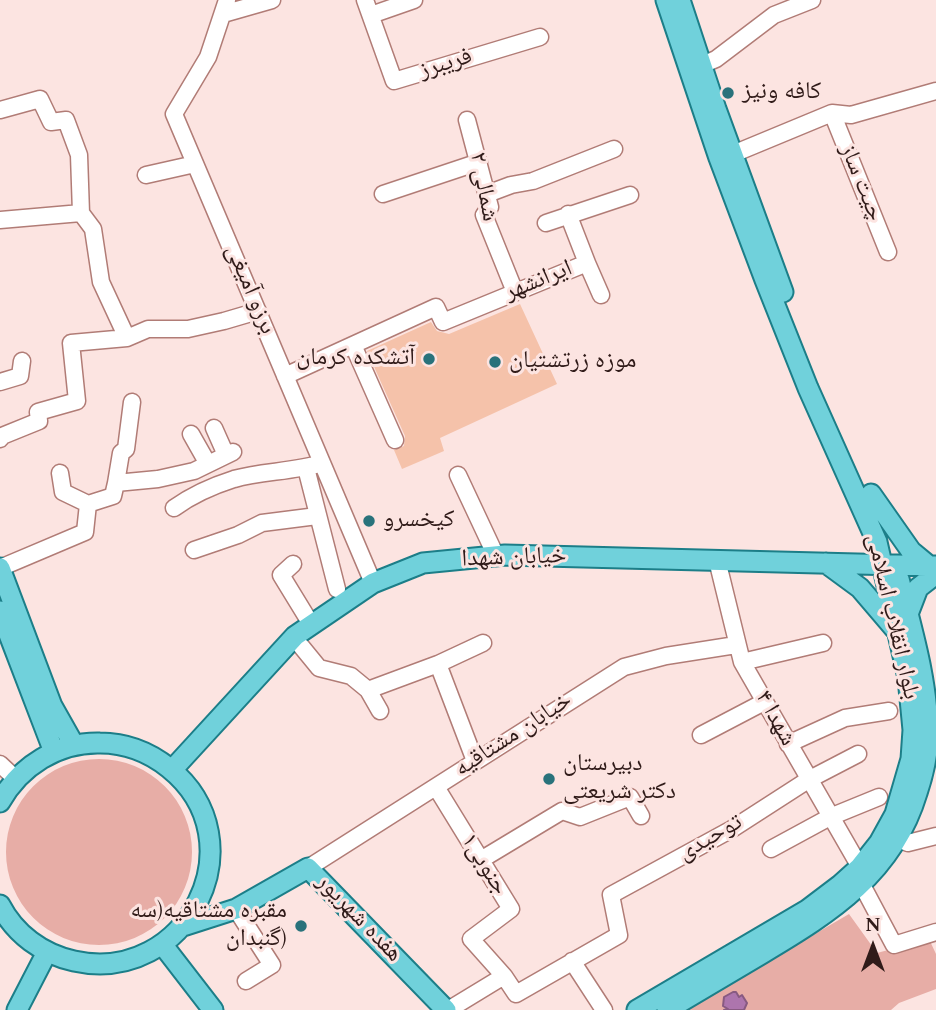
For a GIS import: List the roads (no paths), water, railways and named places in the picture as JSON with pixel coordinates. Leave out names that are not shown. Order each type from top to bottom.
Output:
[{"type":"main road","name":"بلوار انقلاب اسلامی","points":[[666,0],[715,146],[807,388],[867,501],[908,614],[932,736],[912,811],[888,855],[861,876],[813,923],[667,1010]]},
{"type":"main road","name":"بلوار انقلاب اسلامی","points":[[680,0],[733,154],[846,457]]},
{"type":"main road","points":[[846,564],[854,558],[864,541],[867,501]]},
{"type":"main road","points":[[867,501],[911,551],[934,569],[918,588],[908,614]]},
{"type":"main road","name":"خیابان شهدا","points":[[172,770],[295,636],[373,583],[423,564],[496,556],[825,563],[934,569]]},
{"type":"main road","points":[[825,563],[860,588],[898,633]]},
{"type":"main road","name":"بلوار انقلاب اسلامی","points":[[637,1010],[807,909],[840,885],[861,876],[888,828],[904,789],[911,759],[912,704],[898,633],[890,565]]},
{"type":"main road","points":[[0,568],[52,706],[74,745]]},
{"type":"main road","points":[[0,611],[54,752]]},
{"type":"main road","points":[[0,802],[16,779],[34,763],[54,752],[74,745],[101,743],[128,747],[153,757],[183,781],[198,805],[209,844],[205,884],[194,910],[183,926],[162,944],[137,957],[109,964],[81,963],[47,952],[23,934],[0,905]]},
{"type":"main road","name":"هفده شهریور","points":[[183,926],[236,909],[308,868],[447,1010]]},
{"type":"main road","points":[[162,944],[213,1010]]},
{"type":"main road","points":[[17,1010],[47,952]]},
{"type":"street","points":[[225,7],[272,0]]},
{"type":"street","points":[[368,8],[414,0]]},
{"type":"street","points":[[702,65],[716,59],[775,15],[812,0]]},
{"type":"street","name":"برزو آمیغی","points":[[225,7],[208,57],[174,114],[373,583]]},
{"type":"street","name":"فریبرز","points":[[368,8],[394,80],[540,37]]},
{"type":"street","points":[[733,154],[832,113],[851,115],[936,91]]},
{"type":"street","points":[[0,110],[40,99],[51,122],[66,120],[79,155],[82,213],[93,229],[101,282],[127,338]]},
{"type":"street","name":"چیت ساز","points":[[832,113],[888,252]]},
{"type":"street","name":"۲ شمالی","points":[[467,120],[490,207],[484,215],[515,292]]},
{"type":"street","points":[[487,194],[511,185],[533,181],[614,149]]},
{"type":"street","points":[[383,194],[478,162]]},
{"type":"street","points":[[146,175],[195,164]]},
{"type":"street","points":[[546,223],[630,195]]},
{"type":"street","points":[[0,220],[82,213]]},
{"type":"street","name":"ایرانشهر","points":[[353,345],[436,307],[443,322],[587,262],[568,214]]},
{"type":"street","points":[[587,262],[601,295]]},
{"type":"street","points":[[1,434],[39,421],[38,412],[78,401],[71,343],[127,338],[148,329],[188,329],[258,311]]},
{"type":"street","points":[[285,376],[353,345],[395,440]]},
{"type":"street","points":[[0,382],[20,376],[22,361]]},
{"type":"street","points":[[60,473],[63,492],[88,504],[113,496],[121,453],[126,449],[132,402]]},
{"type":"street","points":[[116,482],[158,479],[201,467],[229,454],[214,428]]},
{"type":"street","points":[[191,434],[208,489]]},
{"type":"street","points":[[174,508],[193,495],[235,479],[322,463]]},
{"type":"street","points":[[306,468],[337,589]]},
{"type":"street","points":[[458,475],[496,556]]},
{"type":"street","points":[[0,568],[85,531],[88,504]]},
{"type":"street","points":[[194,550],[238,535],[262,523],[317,516]]},
{"type":"street","name":"شهدا ۴","points":[[717,560],[742,662],[830,817],[894,945],[935,934]]},
{"type":"street","points":[[293,564],[281,575],[312,624]]},
{"type":"street","points":[[368,690],[438,664],[483,643]]},
{"type":"street","points":[[742,662],[823,643]]},
{"type":"street","name":"خیابان مشتاقیه","points":[[308,868],[624,667],[666,656],[736,645]]},
{"type":"street","points":[[301,646],[320,668],[351,676],[368,690],[380,710]]},
{"type":"street","points":[[438,664],[475,761]]},
{"type":"street","points":[[701,736],[764,702]]},
{"type":"street","points":[[788,744],[845,718],[889,711]]},
{"type":"street","name":"توحیدی","points":[[572,961],[619,935],[611,895],[732,829],[808,780],[858,754]]},
{"type":"street","points":[[0,764],[16,779]]},
{"type":"street","name":"جنوبی۱","points":[[436,787],[479,861],[511,909],[471,939],[503,976]]},
{"type":"street","points":[[479,861],[562,811],[580,817],[630,797],[641,816]]},
{"type":"street","points":[[771,849],[830,817],[878,797]]},
{"type":"street","points":[[898,839],[908,844],[936,836]]},
{"type":"street","points":[[236,909],[272,965],[246,981]]},
{"type":"street","points":[[447,1010],[503,976],[516,993],[572,961],[604,1010]]},
{"type":"place","name":"کافه ونیز","points":[[728,93]]},
{"type":"place","name":"آتشکده کرمان","points":[[429,359]]},
{"type":"place","name":"موزه زرتشتیان","points":[[495,362]]},
{"type":"place","name":"کیخسرو","points":[[369,521]]},
{"type":"place","name":"دبیرستان دکتر شریعتی","points":[[549,779]]},
{"type":"place","name":"مقبره مشتاقیه(سه گنبدان)","points":[[301,926]]}]
